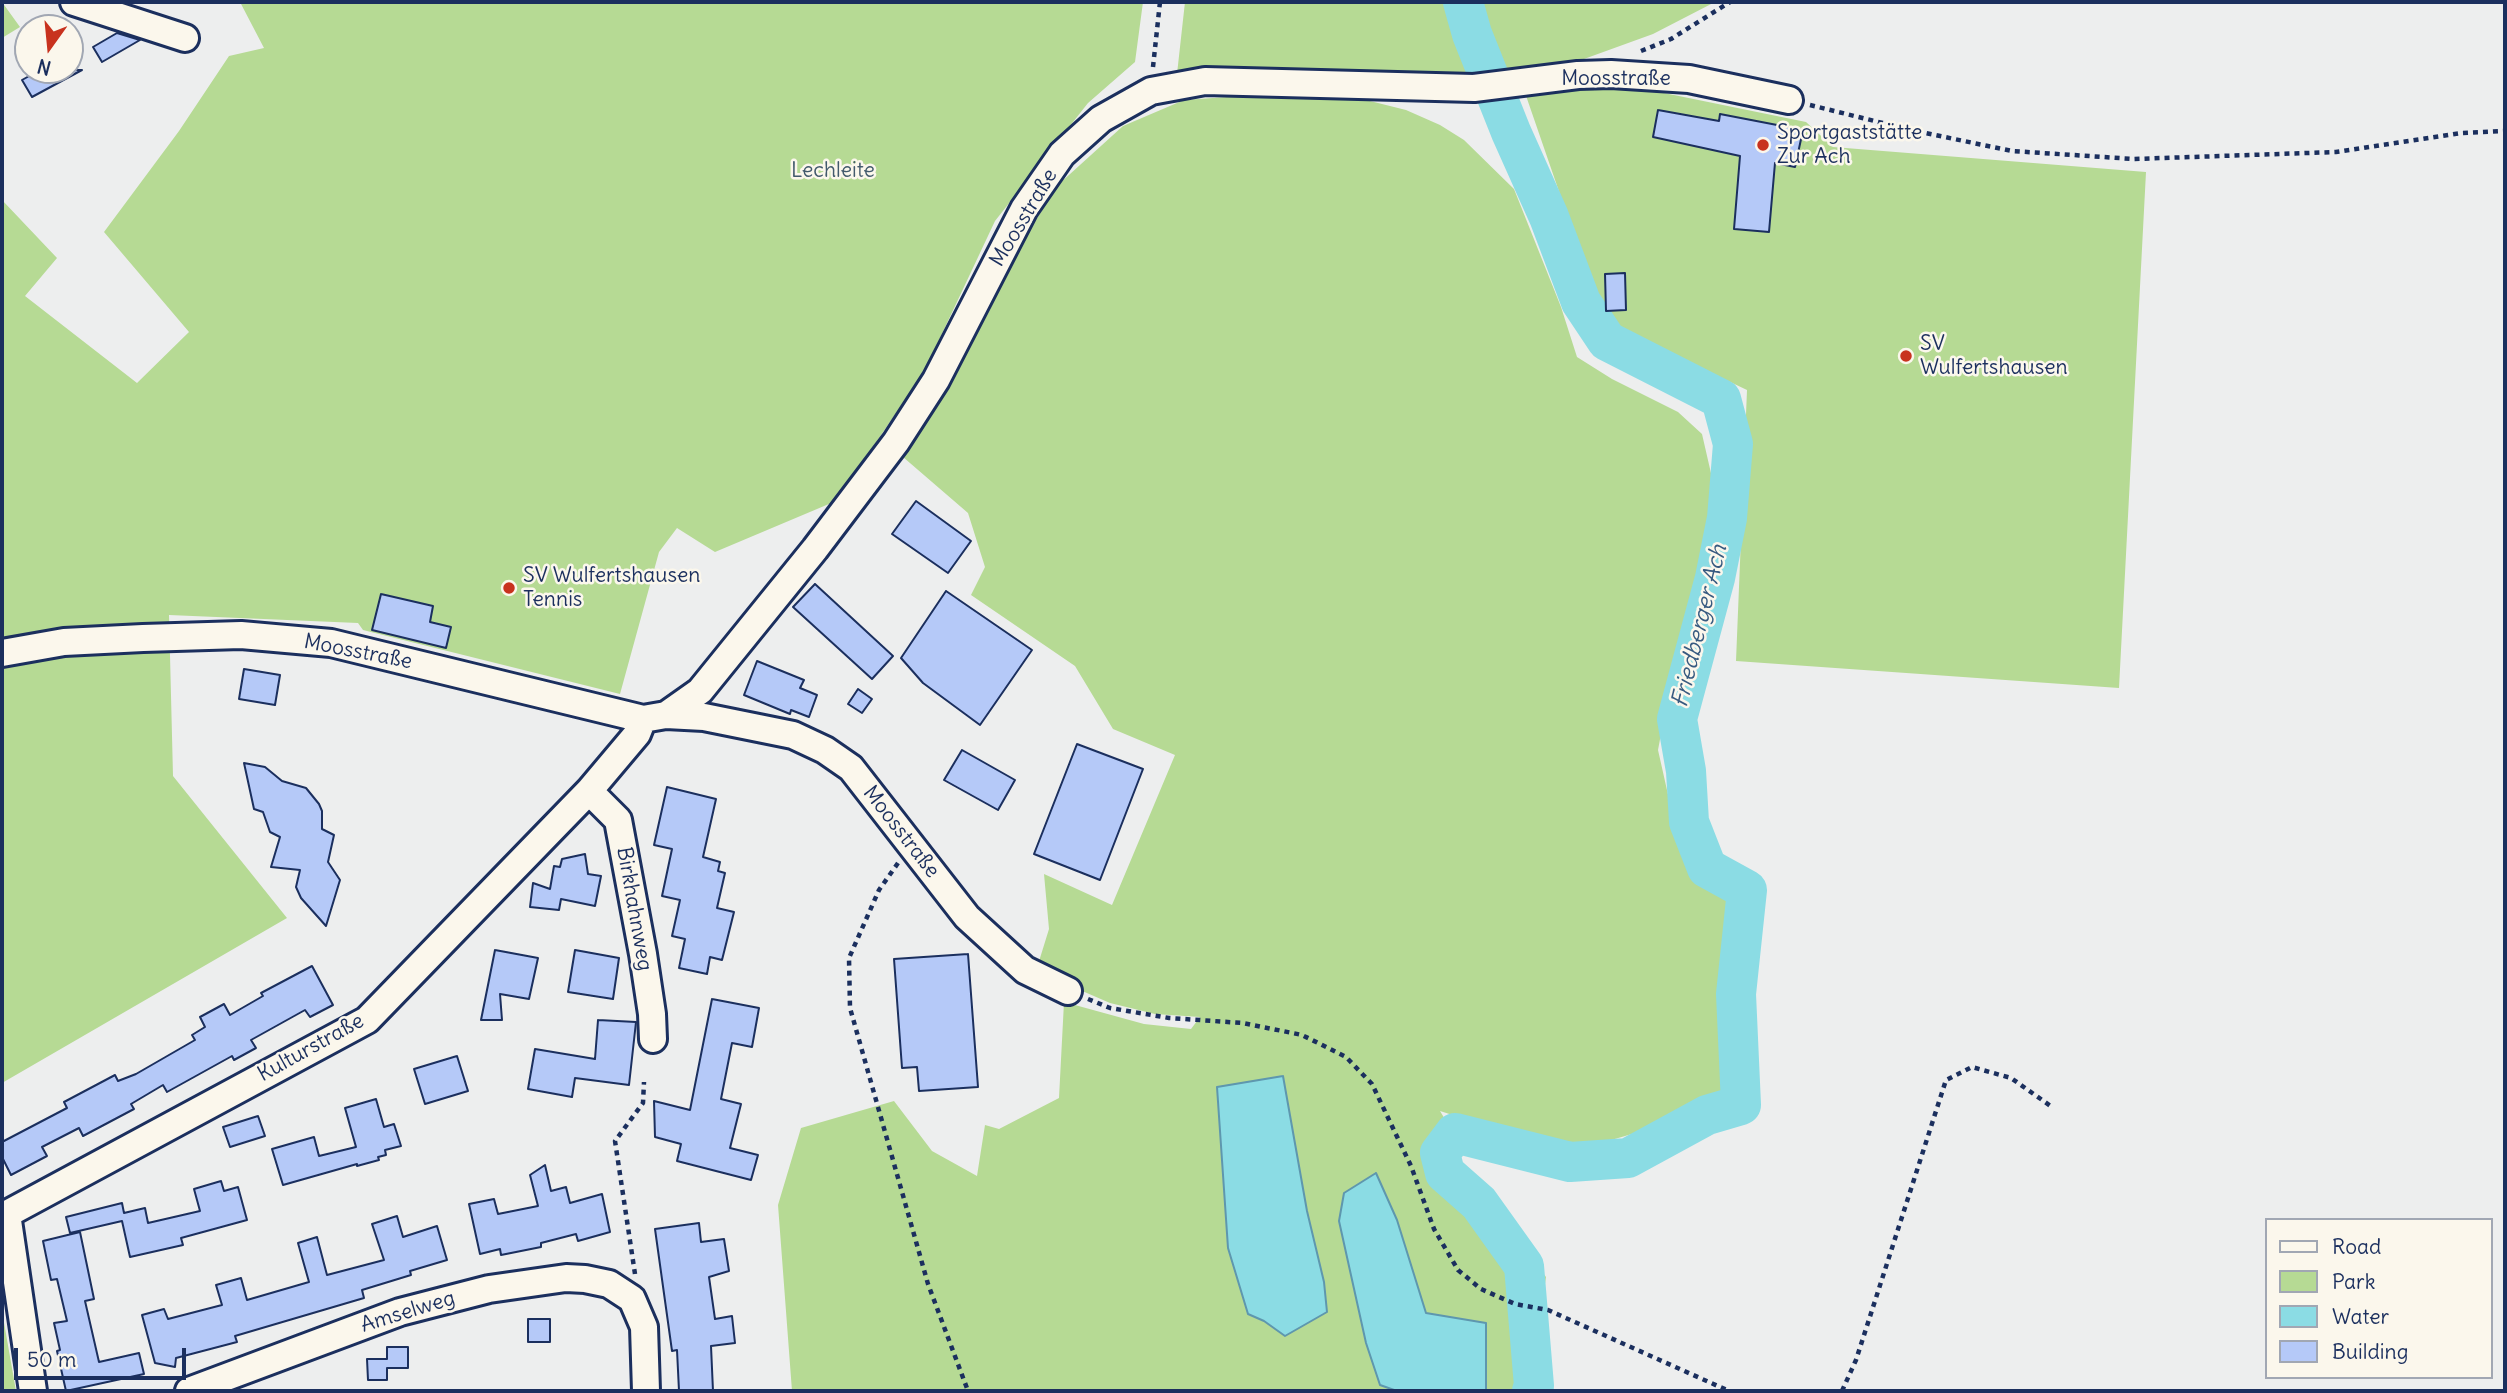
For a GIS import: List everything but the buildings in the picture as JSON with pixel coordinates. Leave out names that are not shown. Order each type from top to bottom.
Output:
[{"type":"street","points":[[74,2],[186,38]]},
{"type":"street","name":"Moosstraße","points":[[654,717],[700,691],[815,549],[896,442],[936,380],[1024,209],[1062,154],[1101,119],[1152,91],[1206,82],[1474,88],[1578,75],[1624,75],[1689,79],[1789,100]]},
{"type":"street","name":"Moosstraße","points":[[2,653],[64,642],[241,635],[331,643],[654,717],[704,717],[793,735],[825,750],[851,768],[967,917],[1025,970],[1068,991]]},
{"type":"street","name":"Kulturstraße","points":[[33,1391],[7,1213],[367,1020],[589,791],[654,717]]},
{"type":"street","name":"Birkhahnweg","points":[[589,791],[618,820],[643,954],[653,1039]]},
{"type":"street","name":"Amselweg","points":[[189,1391],[400,1312],[489,1289],[544,1280],[585,1279],[610,1284],[632,1299]]},
{"type":"street","points":[[632,1299],[644,1327],[646,1391]]},
{"type":"path","points":[[1152,91],[1160,2]]},
{"type":"path","points":[[1636,52],[1671,39],[1730,2]]},
{"type":"path","points":[[1789,100],[2012,151],[2134,159],[2336,152],[2462,133],[2505,131]]},
{"type":"path","points":[[910,845],[879,890],[849,958],[850,1008],[928,1284],[968,1391]]},
{"type":"path","points":[[1068,991],[1110,1008],[1169,1018],[1243,1023],[1302,1035],[1346,1057],[1372,1084],[1411,1166],[1434,1229],[1458,1270],[1482,1289],[1515,1304],[1548,1310],[1729,1391]]},
{"type":"path","points":[[1842,1391],[1856,1360],[1946,1080],[1972,1067],[2011,1078],[2052,1107]]},
{"type":"path","points":[[632,1299],[636,1281],[615,1141],[643,1103],[644,1082]]},
{"type":"green space","points":[[2,2],[14,19],[14,31],[2,38]]},
{"type":"green space","name":"Lechleite","points":[[240,2],[1143,2],[1135,62],[1088,103],[995,221],[924,372],[836,501],[715,552],[677,528],[659,552],[620,694],[363,630],[358,623],[169,615],[173,776],[287,918],[2,1083],[2,200],[57,258],[25,296],[137,383],[189,332],[104,232],[179,131],[229,56],[264,48]]},
{"type":"green space","points":[[1185,2],[1715,2],[1653,34],[1584,59],[1447,79],[1177,74]]},
{"type":"green space","name":"SV Wulfertshausen","points":[[1625,85],[1806,122],[1833,147],[2146,172],[2119,688],[1736,661],[1747,390],[1604,322],[1523,87]]},
{"type":"green space","points":[[1270,94],[1366,100],[1406,110],[1440,125],[1464,140],[1514,189],[1561,307],[1577,357],[1612,379],[1678,412],[1702,434],[1713,482],[1708,532],[1670,686],[1658,750],[1685,862],[1729,902],[1726,1002],[1729,1091],[1719,1103],[1700,1114],[1591,1146],[1550,1146],[1440,1111],[1458,1141],[1451,1163],[1511,1230],[1546,1277],[1537,1338],[1539,1391],[1486,1391],[1486,1323],[1426,1313],[1397,1220],[1380,1385],[1397,1391],[792,1391],[778,1205],[801,1128],[894,1101],[932,1151],[977,1176],[985,1125],[999,1129],[1059,1098],[1064,1002],[1144,1024],[1191,1029],[1200,1017],[1155,1014],[1110,1003],[1036,971],[1049,929],[1044,874],[1112,905],[1175,755],[1113,729],[1075,666],[971,595],[985,567],[968,513],[903,457],[956,372],[1017,249],[1059,184],[1123,126],[1184,100]],"holes":[[[1283,1076],[1307,1211],[1324,1282],[1327,1312],[1285,1335],[1248,1314],[1218,1087]]]},
{"type":"green space","points":[[2,1311],[16,1391],[2,1391]]},
{"type":"water","points":[[1283,1076],[1307,1211],[1324,1282],[1327,1312],[1285,1336],[1264,1321],[1248,1314],[1228,1248],[1217,1087]]},
{"type":"water","points":[[1376,1173],[1397,1220],[1426,1313],[1486,1323],[1486,1391],[1397,1391],[1380,1385],[1366,1343],[1339,1221],[1344,1193]]},
{"type":"waterway","name":"Friedberger Ach","points":[[1463,2],[1472,34],[1549,217],[1581,302],[1607,341],[1721,399],[1733,444],[1727,518],[1715,578],[1677,719],[1686,771],[1689,822],[1707,868],[1747,890],[1736,994],[1741,1105],[1707,1115],[1628,1158],[1570,1162],[1455,1133],[1440,1153],[1445,1173],[1479,1203],[1524,1266],[1534,1386],[1532,1391]]},
{"type":"place","name":"Sportgaststätte Zur Ach","points":[[1763,145]]},
{"type":"place","name":"SV Wulfertshausen","points":[[1906,356]]},
{"type":"place","name":"SV Wulfertshausen Tennis","points":[[509,588]]}]
